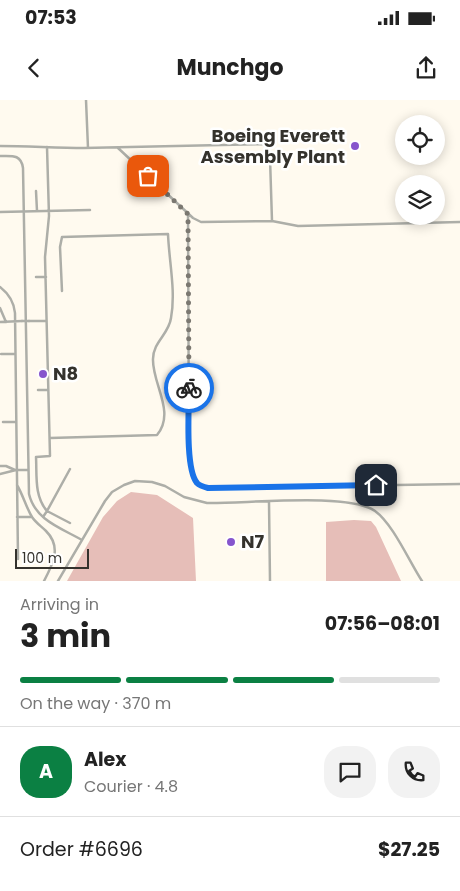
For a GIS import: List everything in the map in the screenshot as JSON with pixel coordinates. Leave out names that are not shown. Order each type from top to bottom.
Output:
[{"type":"lane","points":[[86,100],[88,148]]},
{"type":"lane","points":[[0,146],[118,148],[263,144],[268,150],[270,158],[272,221]]},
{"type":"lane","points":[[47,147],[48,211],[45,246],[50,456],[36,457],[37,491],[39,500],[47,510],[70,523]]},
{"type":"lane","points":[[118,148],[196,220],[207,222],[272,221],[298,226],[460,222]]},
{"type":"lane","points":[[0,156],[15,156],[22,161],[29,494],[37,513],[82,540]]},
{"type":"lane","points":[[36,191],[36,211]]},
{"type":"lane","points":[[0,212],[90,210]]},
{"type":"lane","points":[[188,214],[189,461],[196,482],[208,488],[460,484]]},
{"type":"lane","points":[[50,438],[157,435],[162,430],[164,425],[164,400],[153,368],[153,358],[154,349],[171,320],[172,268],[168,234],[62,237],[62,291]]},
{"type":"lane","points":[[36,278],[46,277]]},
{"type":"lane","points":[[0,288],[6,292],[15,308],[18,560]]},
{"type":"lane","points":[[0,308],[6,322]]},
{"type":"lane","points":[[0,322],[46,321]]},
{"type":"lane","points":[[1,354],[15,354]]},
{"type":"lane","points":[[38,390],[48,390]]},
{"type":"lane","points":[[3,422],[16,422]]},
{"type":"lane","points":[[0,466],[16,470]]},
{"type":"lane","points":[[43,518],[70,469]]},
{"type":"lane","points":[[0,474],[16,470],[28,470]]},
{"type":"lane","points":[[58,581],[108,497],[117,488],[135,481],[146,481],[159,483],[184,497],[199,502],[358,503],[371,508],[387,524],[422,581]]},
{"type":"lane","points":[[17,484],[32,517],[52,538],[54,544],[54,563],[44,581]]},
{"type":"lane","points":[[269,502],[270,581]]},
{"type":"lane","points":[[17,516],[32,517]]},
{"type":"shaded area","points":[[131,492],[157,495],[193,518],[196,581],[67,581],[103,517],[117,501]]},
{"type":"shaded area","points":[[371,521],[376,527],[401,581],[326,581],[326,522]]},
{"type":"way so far","points":[[148,176],[188,214],[189,388]]},
{"type":"place","name":"Boeing Everett Assembly Plant","points":[[355,146]]},
{"type":"place","name":"N8","points":[[43,374]]},
{"type":"place","name":"N7","points":[[231,542]]},
{"type":"route","points":[[189,388],[189,461],[196,482],[201,486],[208,488],[376,485]]}]
